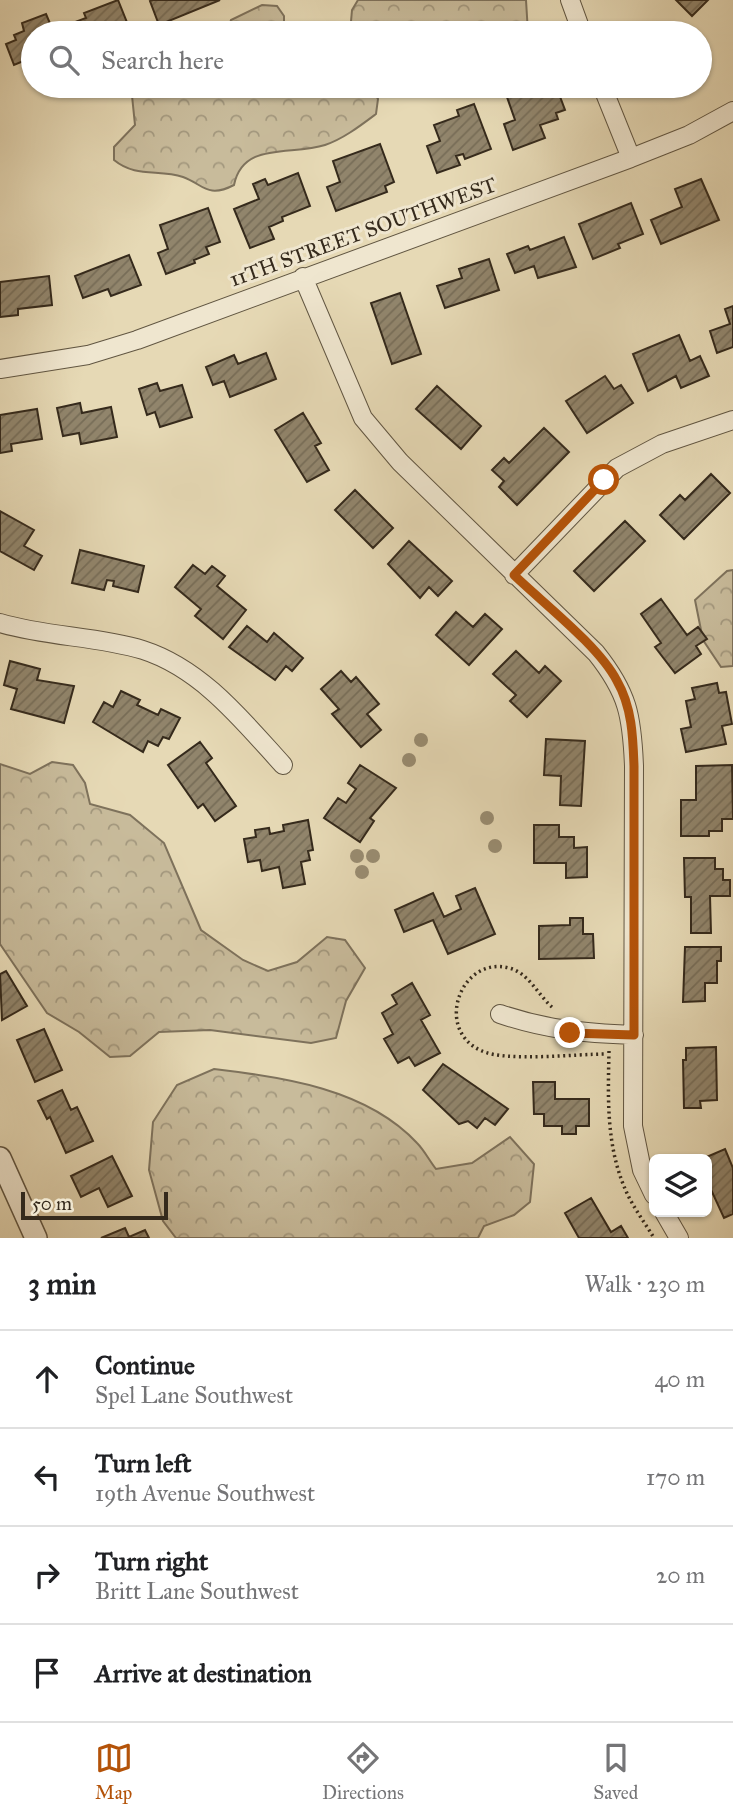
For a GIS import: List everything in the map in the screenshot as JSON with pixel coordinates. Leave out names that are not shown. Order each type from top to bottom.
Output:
[{"type":"street","points":[[570,0],[578,21]]},
{"type":"street","points":[[608,98],[631,158]]},
{"type":"street","name":"11TH STREET SOUTHWEST","points":[[0,369],[88,355],[138,341],[631,158],[714,124],[733,111]]},
{"type":"street","points":[[303,278],[348,389],[369,426],[400,463],[596,653],[617,679],[631,722],[634,766],[634,1145],[649,1182]]},
{"type":"street","points":[[514,575],[617,468],[662,444],[733,420]]},
{"type":"street","points":[[0,623],[117,644],[167,660],[228,704],[283,765]]},
{"type":"street","points":[[500,1013],[537,1027],[570,1033],[634,1035]]},
{"type":"street","points":[[0,1158],[36,1238]]},
{"type":"street","points":[[667,1217],[678,1238]]},
{"type":"green space","points":[[358,0],[526,0],[527,21],[351,21],[352,10]]},
{"type":"green space","points":[[262,5],[277,6],[284,16],[284,21],[231,20]]},
{"type":"green space","points":[[132,98],[378,99],[376,114],[338,139],[312,148],[258,156],[247,162],[239,171],[234,185],[217,191],[206,189],[183,177],[131,169],[114,160],[114,147],[135,125]]},
{"type":"green space","points":[[733,570],[733,666],[721,667],[703,640],[695,600],[727,571]]},
{"type":"green space","points":[[52,762],[73,765],[85,783],[90,804],[130,815],[164,843],[201,930],[243,960],[268,971],[297,962],[327,937],[345,940],[365,968],[346,1001],[336,1038],[311,1043],[210,1030],[159,1032],[130,1056],[110,1057],[79,1032],[47,1013],[0,944],[0,764],[30,774]]},
{"type":"green space","points":[[214,1069],[268,1076],[349,1098],[397,1125],[420,1146],[436,1169],[472,1163],[510,1137],[534,1164],[530,1202],[514,1215],[484,1226],[478,1238],[176,1238],[163,1221],[149,1170],[153,1122],[177,1085]]},
{"type":"building","points":[[118,0],[126,21],[78,21],[86,18],[84,13]]},
{"type":"building","points":[[220,0],[169,21],[158,21],[150,1]]},
{"type":"building","points":[[676,0],[708,0],[692,16]]},
{"type":"building","points":[[46,14],[49,21],[27,21]]},
{"type":"building","points":[[21,32],[21,62],[14,65],[6,44],[16,40],[14,35]]},
{"type":"building","points":[[507,98],[560,98],[565,110],[556,113],[558,119],[540,125],[545,138],[513,150],[504,124],[515,120]]},
{"type":"building","points":[[474,104],[491,149],[465,159],[463,154],[456,156],[460,165],[437,173],[427,146],[440,141],[434,125],[459,116],[457,110]]},
{"type":"building","points":[[380,144],[394,182],[385,186],[387,192],[336,211],[327,187],[340,182],[333,161]]},
{"type":"building","points":[[298,173],[310,206],[282,217],[283,221],[269,227],[274,239],[250,248],[234,209],[259,199],[253,184],[265,179],[268,185]]},
{"type":"building","points":[[701,179],[719,220],[661,244],[651,220],[682,207],[675,189]]},
{"type":"building","points":[[631,203],[643,234],[618,244],[620,248],[593,259],[579,224]]},
{"type":"building","points":[[208,208],[220,242],[206,247],[209,254],[194,260],[195,263],[166,274],[158,253],[168,249],[160,225]]},
{"type":"building","points":[[564,237],[576,267],[538,278],[534,266],[515,273],[507,254],[528,246],[530,250]]},
{"type":"building","points":[[129,255],[141,285],[111,296],[108,289],[83,298],[75,276]]},
{"type":"building","points":[[489,259],[499,290],[445,308],[437,286],[462,278],[459,269]]},
{"type":"building","points":[[49,276],[52,305],[18,309],[18,315],[0,317],[0,282]]},
{"type":"building","points":[[400,293],[421,354],[392,364],[371,303]]},
{"type":"building","points":[[733,306],[733,347],[717,353],[710,331],[730,324],[725,309]]},
{"type":"building","points":[[679,335],[690,361],[700,356],[709,376],[681,388],[676,376],[648,391],[633,354]]},
{"type":"building","points":[[266,353],[276,379],[230,397],[224,381],[213,385],[206,367],[234,355],[238,364]]},
{"type":"building","points":[[605,376],[614,389],[621,385],[633,403],[587,433],[566,401]]},
{"type":"building","points":[[157,383],[160,391],[182,385],[192,417],[160,427],[155,412],[147,415],[139,389]]},
{"type":"building","points":[[437,386],[481,426],[461,449],[416,409]]},
{"type":"building","points":[[80,403],[82,413],[111,407],[117,437],[81,444],[79,433],[63,436],[57,408]]},
{"type":"building","points":[[37,409],[42,439],[11,444],[12,451],[0,453],[0,415]]},
{"type":"building","points":[[303,413],[321,443],[315,446],[329,470],[307,482],[275,430]]},
{"type":"building","points":[[544,428],[569,452],[517,505],[499,487],[504,481],[492,470],[504,458],[509,463]]},
{"type":"building","points":[[711,474],[730,493],[684,539],[660,515],[680,495],[685,500]]},
{"type":"building","points":[[355,490],[393,528],[373,548],[335,510]]},
{"type":"building","points":[[0,511],[34,530],[24,546],[42,556],[34,570],[0,551]]},
{"type":"building","points":[[625,521],[645,541],[594,591],[574,571]]},
{"type":"building","points":[[409,541],[452,581],[438,596],[429,587],[420,598],[388,564]]},
{"type":"building","points":[[80,550],[144,566],[138,592],[113,586],[114,581],[107,580],[104,590],[72,583]]},
{"type":"building","points":[[193,565],[205,574],[212,566],[225,576],[217,586],[246,610],[223,639],[195,616],[201,609],[175,587]]},
{"type":"building","points":[[661,599],[687,635],[698,627],[707,639],[696,646],[701,654],[675,673],[655,647],[661,643],[641,614]]},
{"type":"building","points":[[456,612],[473,627],[485,614],[502,629],[469,665],[436,635]]},
{"type":"building","points":[[247,626],[267,642],[274,633],[303,658],[292,671],[286,666],[275,680],[229,647]]},
{"type":"building","points":[[516,651],[539,673],[545,666],[561,681],[527,717],[510,701],[516,695],[493,674]]},
{"type":"building","points":[[10,661],[40,669],[37,680],[74,686],[64,723],[11,709],[17,689],[4,685]]},
{"type":"building","points":[[341,671],[351,682],[356,677],[379,704],[367,714],[381,730],[361,747],[332,714],[339,709],[321,689]]},
{"type":"building","points":[[717,683],[719,693],[726,692],[732,724],[722,726],[726,744],[686,752],[681,729],[691,727],[686,701],[695,699],[692,688]]},
{"type":"building","points":[[121,691],[140,700],[137,705],[158,715],[161,709],[180,718],[169,739],[163,737],[158,746],[148,741],[143,752],[93,722],[104,702],[113,707]]},
{"type":"building","points":[[546,739],[585,741],[581,806],[560,805],[561,776],[544,775]]},
{"type":"building","points":[[200,742],[212,758],[206,763],[236,806],[215,821],[203,804],[198,808],[168,765]]},
{"type":"building","points":[[360,765],[396,788],[370,818],[374,821],[360,842],[324,818],[338,798],[346,803],[356,789],[348,783]]},
{"type":"building","points":[[732,765],[733,819],[722,819],[722,831],[709,831],[709,836],[681,836],[681,800],[696,800],[696,766]]},
{"type":"building","points":[[308,820],[313,850],[308,851],[310,860],[301,862],[305,884],[283,888],[279,867],[262,871],[260,860],[248,862],[244,839],[256,837],[255,830],[269,828],[270,834],[284,831],[283,825]]},
{"type":"building","points":[[534,825],[559,825],[559,837],[574,837],[574,848],[587,847],[587,877],[566,878],[566,863],[534,863]]},
{"type":"building","points":[[684,858],[715,858],[715,869],[723,869],[723,880],[730,880],[730,896],[710,896],[711,933],[691,933],[691,897],[685,897]]},
{"type":"building","points":[[475,888],[495,934],[448,954],[433,920],[404,932],[395,910],[433,893],[444,917],[461,909],[456,896]]},
{"type":"building","points":[[570,918],[583,918],[583,934],[593,934],[594,958],[539,959],[539,926],[570,925]]},
{"type":"building","points":[[685,947],[721,947],[721,961],[717,961],[717,983],[705,983],[705,1001],[683,1002]]},
{"type":"building","points":[[6,971],[27,1006],[2,1020],[0,974]]},
{"type":"building","points":[[412,983],[430,1015],[421,1020],[440,1053],[415,1066],[409,1057],[398,1063],[384,1039],[393,1034],[382,1013],[397,1004],[392,995]]},
{"type":"building","points":[[44,1029],[62,1070],[35,1082],[17,1040]]},
{"type":"building","points":[[716,1047],[717,1100],[700,1101],[701,1108],[684,1108],[683,1060],[686,1060],[686,1048]]},
{"type":"building","points":[[443,1064],[508,1109],[495,1125],[485,1118],[477,1128],[468,1121],[459,1124],[423,1090]]},
{"type":"building","points":[[533,1082],[555,1082],[555,1099],[589,1099],[589,1126],[576,1126],[576,1134],[562,1134],[562,1126],[544,1126],[544,1114],[534,1114]]},
{"type":"building","points":[[62,1090],[71,1110],[77,1107],[93,1141],[66,1153],[50,1117],[47,1119],[38,1101]]},
{"type":"building","points":[[725,1149],[733,1168],[733,1214],[724,1218],[712,1192],[712,1155]]},
{"type":"building","points":[[112,1156],[132,1196],[108,1207],[99,1188],[81,1197],[71,1176]]},
{"type":"building","points":[[591,1198],[611,1232],[621,1226],[628,1238],[579,1238],[565,1213]]},
{"type":"building","points":[[125,1228],[129,1237],[145,1230],[149,1238],[101,1238]]},
{"type":"route","points":[[570,1033],[634,1035],[633,738],[625,698],[617,679],[596,653],[514,575],[604,480]]}]
